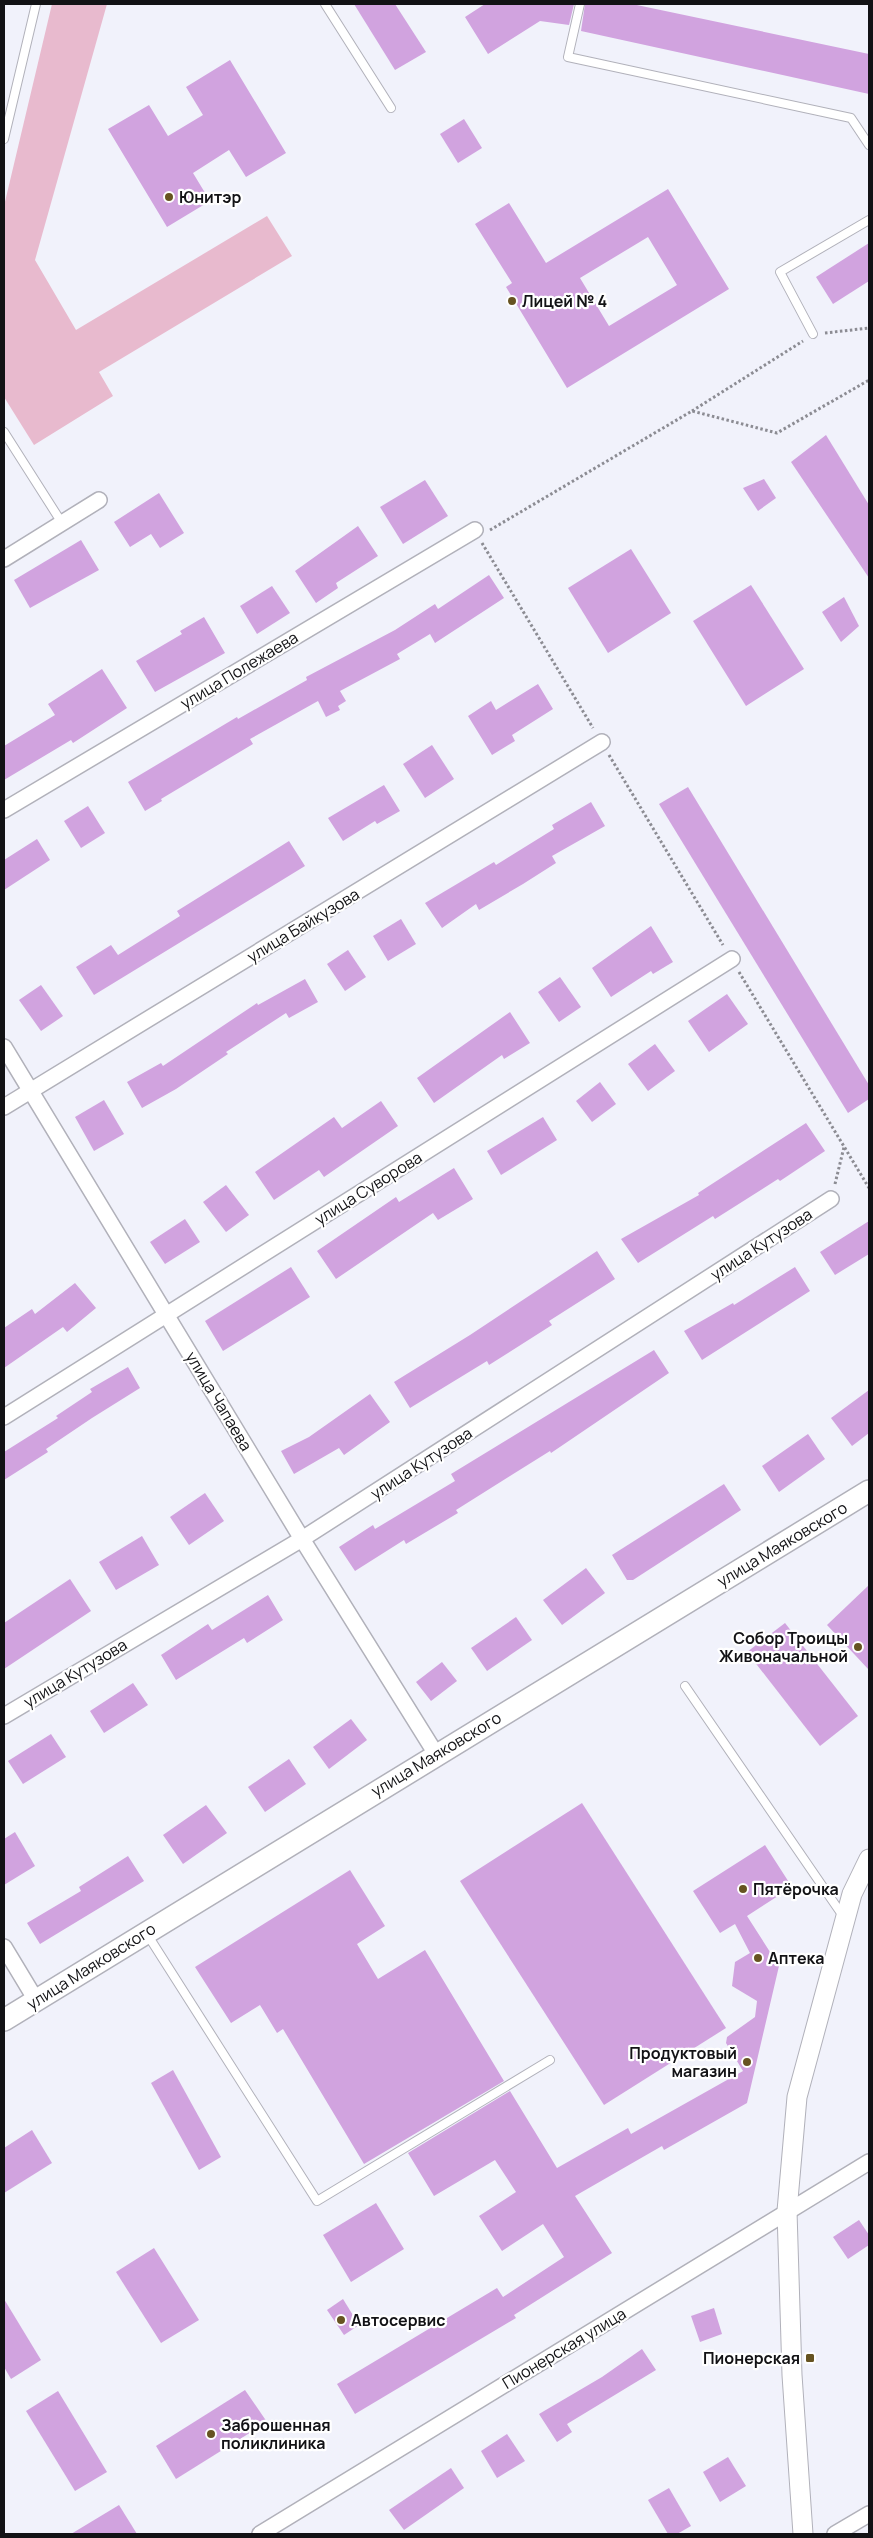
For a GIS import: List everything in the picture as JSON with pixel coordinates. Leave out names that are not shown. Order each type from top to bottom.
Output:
[{"type":"main road","name":"улица Маяковского","points":[[4,2020],[436,1754],[869,1491]]},
{"type":"street","points":[[4,559],[99,500]]},
{"type":"street","name":"улица Полежаева","points":[[4,810],[476,533]]},
{"type":"street","name":"улица Байкузова","points":[[4,1107],[602,742]]},
{"type":"street","name":"улица Суворова","points":[[4,1417],[732,959]]},
{"type":"street","name":"улица Чапаева","points":[[4,1047],[302,1539],[436,1754]]},
{"type":"street","name":"улица Кутузова","points":[[4,1716],[302,1539],[831,1199]]},
{"type":"street","points":[[803,2534],[792,2375],[787,2211],[797,2097],[852,1894],[869,1859]]},
{"type":"street","points":[[4,1947],[36,2000]]},
{"type":"street","name":"Пионерская улица","points":[[260,2534],[869,2162]]},
{"type":"street","points":[[835,2534],[869,2514]]},
{"type":"lane","points":[[4,139],[6,123],[36,4]]},
{"type":"lane","points":[[325,4],[391,108]]},
{"type":"lane","points":[[580,4],[568,57],[851,118],[869,145]]},
{"type":"lane","points":[[813,334],[780,272],[869,220]]},
{"type":"lane","points":[[4,432],[62,523]]},
{"type":"lane","points":[[685,1686],[845,1920]]},
{"type":"lane","points":[[146,1932],[317,2201],[550,2060]]},
{"type":"path","points":[[869,328],[813,334],[692,411],[476,533],[869,1188]]},
{"type":"path","points":[[692,411],[777,433],[869,380]]},
{"type":"path","points":[[831,1199],[844,1147]]},
{"type":"shaded area","points":[[52,4],[107,4],[35,260],[76,330],[267,216],[292,256],[99,372],[113,396],[34,445],[4,397],[4,206]]},
{"type":"building","points":[[354,4],[395,4],[426,52],[395,70]]},
{"type":"building","points":[[485,4],[574,4],[569,25],[540,21],[488,54],[465,17]]},
{"type":"building","points":[[585,4],[632,4],[869,54],[869,94],[581,31]]},
{"type":"building","points":[[230,60],[286,153],[246,177],[229,150],[193,173],[210,201],[167,227],[108,129],[149,105],[168,136],[203,115],[186,87]]},
{"type":"building","points":[[464,119],[482,148],[458,163],[440,134]]},
{"type":"building","points":[[668,189],[729,289],[567,388],[506,287],[512,283],[475,224],[509,203],[546,263]],"holes":[[[648,237],[677,285],[609,326],[580,278]]]},
{"type":"building","points":[[869,243],[869,281],[833,304],[816,277]]},
{"type":"building","points":[[826,435],[869,505],[869,578],[791,462]]},
{"type":"building","points":[[764,479],[776,498],[758,511],[743,488]]},
{"type":"building","points":[[425,480],[448,516],[403,544],[380,507]]},
{"type":"building","points":[[159,493],[184,533],[160,548],[151,534],[130,547],[114,522]]},
{"type":"building","points":[[358,526],[378,556],[336,583],[338,588],[316,603],[295,571]]},
{"type":"building","points":[[81,540],[99,570],[30,608],[14,580]]},
{"type":"building","points":[[631,549],[671,613],[608,653],[568,588]]},
{"type":"building","points":[[489,575],[504,598],[435,643],[430,634],[397,654],[400,659],[340,691],[346,701],[338,706],[340,710],[326,717],[318,701],[250,739],[253,744],[161,799],[162,801],[145,811],[128,782],[237,717],[238,719],[307,680],[306,677],[395,630],[435,604],[438,609]]},
{"type":"building","points":[[751,585],[804,669],[746,706],[693,621]]},
{"type":"building","points":[[272,586],[290,613],[257,634],[240,606]]},
{"type":"building","points":[[844,597],[859,626],[841,642],[822,612]]},
{"type":"building","points":[[204,617],[225,653],[155,692],[136,661],[182,634],[180,631]]},
{"type":"building","points":[[102,669],[127,708],[73,743],[71,740],[4,780],[4,746],[55,715],[48,704]]},
{"type":"building","points":[[538,684],[553,709],[512,735],[515,741],[492,755],[468,716],[491,701],[496,710]]},
{"type":"building","points":[[432,745],[454,779],[425,798],[403,764]]},
{"type":"building","points":[[384,785],[400,811],[377,824],[375,821],[343,841],[328,818]]},
{"type":"building","points":[[688,787],[869,1085],[869,1099],[848,1113],[659,804]]},
{"type":"building","points":[[591,802],[605,826],[552,856],[556,863],[523,884],[479,910],[476,904],[442,928],[425,903],[494,862],[496,865],[554,829],[552,825]]},
{"type":"building","points":[[88,806],[105,833],[81,848],[64,821]]},
{"type":"building","points":[[37,839],[50,860],[4,890],[4,860]]},
{"type":"building","points":[[289,841],[305,866],[94,995],[76,967],[111,945],[118,955],[180,916],[177,911]]},
{"type":"building","points":[[401,919],[416,944],[388,961],[373,936]]},
{"type":"building","points":[[651,926],[673,962],[653,974],[651,971],[611,997],[592,968]]},
{"type":"building","points":[[348,950],[366,977],[345,991],[327,964]]},
{"type":"building","points":[[560,977],[581,1007],[559,1022],[538,992]]},
{"type":"building","points":[[305,979],[318,1002],[289,1018],[286,1013],[226,1052],[228,1054],[176,1089],[142,1108],[127,1082],[161,1063],[163,1066],[257,1003],[258,1005]]},
{"type":"building","points":[[41,985],[63,1016],[41,1031],[19,1000]]},
{"type":"building","points":[[727,994],[748,1024],[709,1052],[688,1021]]},
{"type":"building","points":[[510,1012],[530,1043],[504,1059],[502,1055],[434,1103],[417,1078]]},
{"type":"building","points":[[655,1044],[675,1071],[648,1091],[628,1064]]},
{"type":"building","points":[[600,1082],[616,1104],[592,1122],[576,1101]]},
{"type":"building","points":[[104,1100],[124,1134],[94,1151],[75,1117]]},
{"type":"building","points":[[381,1101],[398,1126],[324,1177],[319,1170],[274,1200],[255,1172],[334,1117],[342,1128]]},
{"type":"building","points":[[543,1117],[557,1140],[501,1175],[487,1151]]},
{"type":"building","points":[[806,1123],[825,1151],[780,1181],[778,1179],[715,1219],[713,1216],[638,1263],[621,1239],[699,1195],[698,1193]]},
{"type":"building","points":[[454,1168],[473,1199],[438,1220],[433,1213],[336,1279],[317,1251],[396,1197],[399,1202]]},
{"type":"building","points":[[226,1185],[249,1215],[226,1232],[203,1202]]},
{"type":"building","points":[[185,1219],[200,1242],[165,1264],[150,1242]]},
{"type":"building","points":[[869,1221],[869,1254],[835,1275],[820,1252]]},
{"type":"building","points":[[597,1251],[615,1279],[549,1321],[552,1325],[489,1365],[487,1361],[410,1408],[394,1382],[470,1335]]},
{"type":"building","points":[[291,1267],[310,1297],[223,1351],[205,1321]]},
{"type":"building","points":[[795,1267],[810,1291],[702,1360],[684,1331],[733,1303],[734,1305]]},
{"type":"building","points":[[75,1283],[96,1308],[67,1332],[63,1327],[4,1368],[4,1328],[32,1309],[35,1314]]},
{"type":"building","points":[[654,1350],[669,1373],[551,1453],[550,1451],[456,1510],[458,1513],[406,1544],[404,1540],[355,1571],[339,1547],[373,1525],[375,1529],[455,1481],[451,1474]]},
{"type":"building","points":[[128,1367],[140,1388],[46,1449],[48,1452],[4,1480],[4,1452],[58,1418],[56,1416],[92,1392],[90,1389]]},
{"type":"building","points":[[869,1390],[869,1433],[852,1446],[831,1418]]},
{"type":"building","points":[[370,1394],[390,1422],[344,1455],[339,1448],[294,1474],[281,1451],[309,1437]]},
{"type":"building","points":[[808,1434],[825,1459],[779,1492],[762,1466]]},
{"type":"building","points":[[724,1484],[741,1510],[633,1580],[627,1580],[612,1555]]},
{"type":"building","points":[[205,1493],[224,1521],[189,1545],[170,1517]]},
{"type":"building","points":[[142,1536],[159,1565],[116,1590],[99,1562]]},
{"type":"building","points":[[586,1568],[605,1593],[562,1625],[543,1600]]},
{"type":"building","points":[[70,1579],[91,1611],[4,1669],[4,1623]]},
{"type":"building","name":"Собор Троицы Живоначальной","points":[[869,1585],[869,1670],[827,1625]]},
{"type":"building","points":[[268,1595],[283,1620],[247,1643],[244,1638],[176,1680],[161,1655],[208,1624],[212,1630]]},
{"type":"building","points":[[516,1617],[532,1640],[487,1671],[471,1648]]},
{"type":"building","points":[[785,1623],[858,1716],[820,1746],[747,1652]]},
{"type":"building","points":[[442,1662],[457,1681],[431,1701],[416,1682]]},
{"type":"building","points":[[133,1683],[148,1705],[104,1733],[90,1711]]},
{"type":"building","points":[[351,1719],[367,1740],[329,1769],[313,1747]]},
{"type":"building","points":[[51,1734],[66,1757],[23,1784],[8,1761]]},
{"type":"building","points":[[289,1759],[306,1784],[265,1812],[248,1787]]},
{"type":"building","points":[[582,1803],[726,2028],[604,2105],[460,1881]]},
{"type":"building","points":[[206,1805],[227,1833],[183,1864],[163,1835]]},
{"type":"building","points":[[15,1832],[35,1866],[4,1885],[4,1839]]},
{"type":"building","points":[[765,1845],[792,1887],[747,1916],[779,1966],[747,2103],[664,2150],[662,2146],[575,2196],[612,2253],[514,2315],[516,2318],[355,2414],[337,2384],[497,2288],[503,2297],[564,2257],[543,2224],[502,2251],[479,2216],[516,2192],[495,2160],[434,2196],[408,2153],[510,2091],[557,2168],[628,2128],[631,2134],[743,2071],[726,2043],[727,2037],[755,2017],[757,2001],[732,1986],[735,1962],[750,1953],[735,1924],[720,1933],[693,1891]]},
{"type":"building","points":[[128,1856],[144,1881],[40,1944],[27,1923],[81,1891],[79,1887]]},
{"type":"building","points":[[350,1870],[385,1926],[357,1944],[378,1979],[425,1950],[504,2081],[364,2164],[283,2029],[277,2033],[260,2005],[231,2023],[195,1967]]},
{"type":"building","points":[[173,2070],[221,2157],[199,2170],[151,2083]]},
{"type":"building","points":[[32,2130],[52,2163],[4,2193],[4,2148]]},
{"type":"building","points":[[376,2203],[404,2249],[351,2282],[323,2235]]},
{"type":"building","points":[[859,2220],[869,2235],[869,2245],[848,2259],[833,2237]]},
{"type":"building","points":[[154,2248],[199,2320],[161,2343],[116,2272]]},
{"type":"building","points":[[4,2299],[41,2360],[11,2379],[4,2367]]},
{"type":"building","points":[[343,2299],[359,2325],[344,2335],[327,2310]]},
{"type":"building","points":[[714,2308],[722,2334],[700,2342],[691,2316]]},
{"type":"building","points":[[642,2349],[656,2370],[567,2424],[572,2432],[557,2442],[539,2414],[602,2377]]},
{"type":"building","name":"Заброшенная поликлиника","points":[[245,2390],[267,2422],[176,2479],[156,2446]]},
{"type":"building","points":[[58,2391],[107,2472],[75,2491],[26,2411]]},
{"type":"building","points":[[507,2434],[525,2461],[497,2478],[481,2451]]},
{"type":"building","points":[[728,2457],[746,2486],[720,2502],[703,2472]]},
{"type":"building","points":[[451,2468],[464,2488],[404,2530],[389,2510]]},
{"type":"building","points":[[669,2488],[691,2526],[677,2534],[668,2534],[648,2500]]},
{"type":"building","points":[[119,2505],[137,2534],[71,2534]]},
{"type":"place","name":"Юнитэр","points":[[169,197]]},
{"type":"place","name":"Лицей № 4","points":[[512,301]]},
{"type":"place","name":"Собор Троицы Живоначальной","points":[[858,1647]]},
{"type":"place","name":"Пятёрочка","points":[[743,1889]]},
{"type":"place","name":"Аптека","points":[[758,1958]]},
{"type":"place","name":"Продуктовый магазин","points":[[747,2062]]},
{"type":"place","name":"Автосервис","points":[[341,2320]]},
{"type":"place","name":"Пионерская","points":[[810,2358]]},
{"type":"place","name":"Заброшенная поликлиника","points":[[211,2434]]}]
